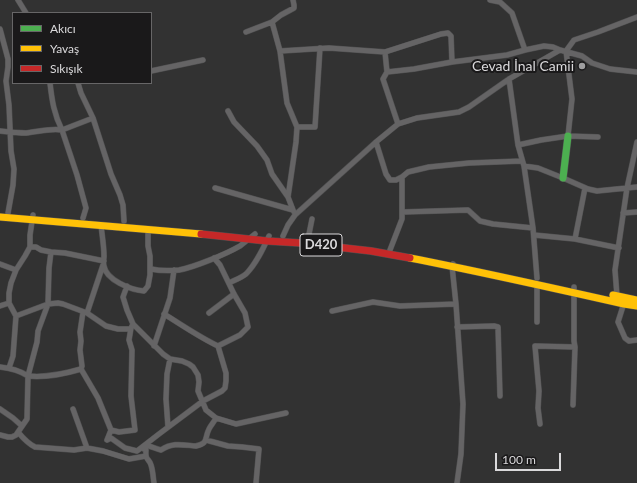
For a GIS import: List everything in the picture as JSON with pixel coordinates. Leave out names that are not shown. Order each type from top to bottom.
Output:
[{"type":"main road","points":[[563,178],[568,136]]},
{"type":"main road","name":"D420","points":[[0,212],[101,225],[252,236]]},
{"type":"main road","name":"D420","points":[[0,217],[84,218],[124,221],[371,251],[454,264]]},
{"type":"main road","name":"D420","points":[[268,239],[283,236],[361,245],[537,281],[625,301],[637,300]]},
{"type":"main road","name":"D420","points":[[574,290],[617,296],[637,306]]},
{"type":"street","points":[[18,0],[25,12]]},
{"type":"street","points":[[246,32],[272,22],[294,8],[293,0]]},
{"type":"street","points":[[490,0],[500,2],[512,13],[525,50]]},
{"type":"street","points":[[568,136],[572,99],[566,51],[574,40],[637,17]]},
{"type":"street","points":[[272,22],[280,51],[287,103],[297,127],[288,197]]},
{"type":"street","points":[[0,29],[8,59],[6,81],[9,105],[10,151],[14,169],[8,213]]},
{"type":"street","points":[[280,51],[329,48],[385,52],[448,33],[451,36],[452,62]]},
{"type":"street","points":[[387,72],[507,55],[544,46],[553,47],[582,56],[592,63],[610,69],[637,72]]},
{"type":"street","points":[[297,127],[315,127],[320,48]]},
{"type":"street","points":[[283,236],[294,213],[398,124],[417,118],[460,112],[486,94],[560,50]]},
{"type":"street","points":[[385,52],[387,72],[383,78],[398,124]]},
{"type":"street","points":[[152,71],[203,60]]},
{"type":"street","points":[[509,80],[518,145],[523,163],[534,235],[537,281],[537,322]]},
{"type":"street","points":[[50,84],[53,107],[62,130],[86,208],[84,218]]},
{"type":"street","points":[[78,84],[93,118],[111,174],[123,205],[124,221]]},
{"type":"street","points":[[228,111],[234,122],[257,146],[267,160],[272,174],[288,197],[294,213]]},
{"type":"street","points":[[0,131],[10,133],[26,133],[56,129],[62,130],[93,118]]},
{"type":"street","points":[[518,145],[568,136],[598,137]]},
{"type":"street","points":[[376,142],[386,174],[390,180],[396,180],[408,172],[429,167],[469,163],[523,163],[585,188],[597,191],[637,187]]},
{"type":"street","points":[[617,296],[615,270],[627,188],[637,142]]},
{"type":"street","points":[[390,250],[402,219],[402,177]]},
{"type":"street","points":[[215,188],[294,213]]},
{"type":"street","points":[[575,239],[585,188]]},
{"type":"street","points":[[403,212],[468,210],[480,221],[493,224],[533,228]]},
{"type":"street","points":[[623,213],[637,212]]},
{"type":"street","points":[[9,368],[13,356],[16,316],[9,303],[10,283],[30,247],[32,217]]},
{"type":"street","points":[[308,239],[312,219]]},
{"type":"street","points":[[101,225],[106,272],[111,277],[127,286],[144,291],[148,286],[151,269],[148,246],[148,229]]},
{"type":"street","points":[[534,235],[575,239],[619,248]]},
{"type":"street","points":[[151,269],[161,271],[174,270],[195,265],[239,246],[252,236]]},
{"type":"street","points":[[229,283],[246,273],[262,252],[268,239]]},
{"type":"street","points":[[30,247],[36,247],[41,250],[51,252],[65,253],[104,263]]},
{"type":"street","points":[[0,435],[8,438],[16,435],[27,419],[28,376],[37,342],[38,331],[48,304],[51,252]]},
{"type":"street","points":[[214,258],[220,266],[245,312],[248,327],[240,335],[218,346]]},
{"type":"street","points":[[104,263],[85,313],[80,332],[81,370],[98,398],[111,430],[107,440],[111,438],[129,450],[137,451],[203,401],[225,388],[226,373],[218,346],[207,341],[164,314]]},
{"type":"street","points":[[0,264],[16,270]]},
{"type":"street","points":[[454,264],[463,404],[461,454],[457,483]]},
{"type":"street","points":[[154,346],[170,298],[174,270]]},
{"type":"street","points":[[127,286],[123,296],[132,327],[170,359],[182,361],[193,367],[198,375],[198,391],[206,410],[216,418],[236,424],[286,413]]},
{"type":"street","points":[[573,405],[575,347],[574,290]]},
{"type":"street","points":[[209,313],[234,294]]},
{"type":"street","points":[[625,301],[618,322],[625,338],[629,341],[637,340]]},
{"type":"street","points":[[332,311],[373,302],[400,306],[456,304]]},
{"type":"street","points":[[0,306],[9,303]]},
{"type":"street","points":[[16,316],[48,304],[63,304],[85,313],[106,326],[118,329],[132,327]]},
{"type":"street","points":[[111,430],[119,432],[135,430],[131,396],[132,350],[129,340],[132,327]]},
{"type":"street","points":[[457,327],[498,327],[500,396]]},
{"type":"street","points":[[540,424],[535,346],[575,347]]},
{"type":"street","points":[[168,427],[166,393],[167,374],[170,359]]},
{"type":"street","points":[[0,367],[21,371],[28,376],[39,377],[81,370]]},
{"type":"street","points":[[0,409],[22,426]]},
{"type":"street","points":[[73,409],[87,448]]},
{"type":"street","points":[[144,446],[151,446],[161,450],[171,444],[196,446],[206,440],[209,430],[216,418]]},
{"type":"street","points":[[18,432],[24,440],[30,445],[34,446],[74,450],[87,448],[129,459],[146,456]]},
{"type":"street","points":[[206,440],[228,446],[259,449],[256,483]]},
{"type":"street","points":[[144,446],[147,460],[151,463],[154,483]]},
{"type":"traffic: fast","points":[[563,178],[568,136]]},
{"type":"traffic: slow","points":[[0,217],[201,234]]},
{"type":"traffic: slow","points":[[410,258],[637,306]]},
{"type":"traffic: slow","points":[[613,295],[637,300]]},
{"type":"traffic: jam","points":[[201,234],[371,251],[410,258]]},
{"type":"place","name":"Cevad İnal Camii","points":[[582,66]]}]
